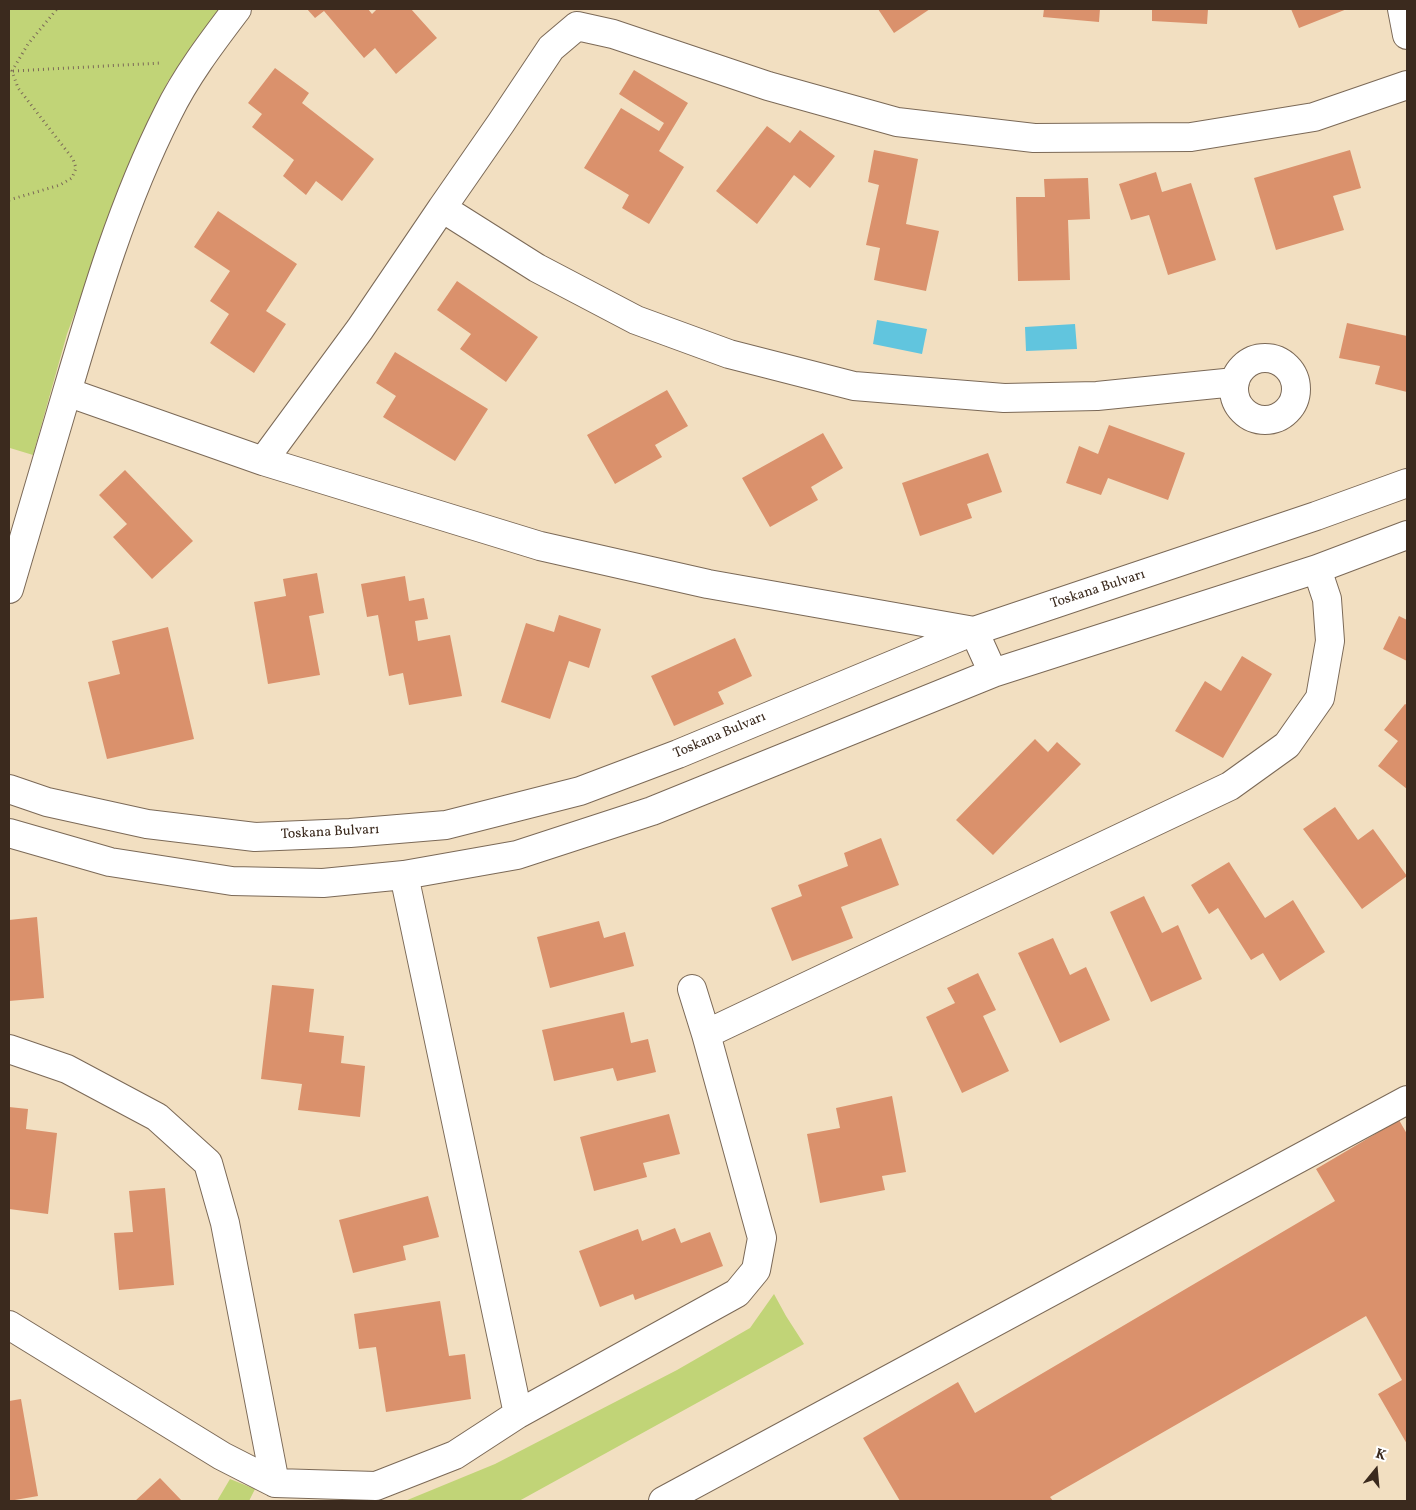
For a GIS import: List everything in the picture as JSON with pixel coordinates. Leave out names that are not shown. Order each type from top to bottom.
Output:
[{"type":"street","points":[[9,589],[98,286],[131,193],[168,112],[199,61],[237,9]]},
{"type":"street","points":[[1402,9],[1407,35]]},
{"type":"street","points":[[263,461],[360,329],[502,123],[550,48],[577,26],[613,34],[768,86],[897,122],[1034,138],[1190,137],[1314,117],[1407,85]]},
{"type":"street","points":[[442,208],[537,268],[636,320],[729,354],[854,386],[1004,398],[1097,396],[1235,382]]},
{"type":"street","points":[[67,392],[263,461],[540,546],[708,584],[974,631],[993,673]]},
{"type":"street","name":"Toskana Bulvarı","points":[[9,789],[48,802],[147,824],[255,837],[350,833],[446,825],[580,791],[678,754],[974,631],[1316,516],[1407,483]]},
{"type":"street","points":[[9,834],[110,862],[232,881],[323,883],[404,875],[516,855],[652,811],[993,673],[1317,569],[1407,535]]},
{"type":"street","points":[[706,1034],[1230,786],[1287,745],[1320,698],[1330,641],[1327,599],[1317,569]]},
{"type":"street","points":[[404,875],[518,1414]]},
{"type":"street","points":[[9,1325],[222,1456],[275,1483],[376,1486],[455,1455],[518,1414],[737,1293],[756,1270],[762,1238],[692,989]]},
{"type":"street","points":[[9,1049],[67,1069],[157,1117],[208,1163],[225,1223],[275,1483]]},
{"type":"street","points":[[663,1501],[1407,1100]]},
{"type":"path","points":[[12,71],[28,44],[57,9]]},
{"type":"path","points":[[12,71],[199,61]]},
{"type":"path","points":[[9,200],[60,185],[72,178],[76,168],[73,158],[18,88],[12,71]]},
{"type":"green space","points":[[9,9],[223,9],[168,81],[100,245],[67,334],[33,455],[10,448],[9,451]]},
{"type":"green space","points":[[774,1294],[804,1344],[519,1501],[405,1501],[495,1464],[677,1370],[750,1328]]},
{"type":"green space","points":[[230,1479],[255,1489],[249,1501],[217,1501]]},
{"type":"water","points":[[877,320],[927,329],[922,354],[873,344]]},
{"type":"water","points":[[1075,324],[1077,349],[1026,351],[1025,327]]},
{"type":"building","points":[[307,9],[368,9],[372,14],[377,9],[411,9],[437,38],[396,74],[375,48],[364,58],[324,11],[315,18]]},
{"type":"building","points":[[878,9],[930,9],[894,33]]},
{"type":"building","points":[[1044,9],[1100,9],[1099,22],[1043,17]]},
{"type":"building","points":[[1152,9],[1208,9],[1207,24],[1152,21]]},
{"type":"building","points":[[1291,9],[1347,9],[1299,28]]},
{"type":"building","points":[[275,68],[309,93],[302,103],[374,159],[342,201],[316,181],[306,195],[283,176],[294,160],[252,127],[262,114],[248,103]]},
{"type":"building","points":[[634,70],[688,103],[659,151],[684,167],[649,224],[622,208],[629,195],[584,168],[621,108],[659,131],[664,123],[619,94]]},
{"type":"building","points":[[767,126],[790,143],[800,130],[835,156],[810,188],[794,175],[757,224],[716,191]]},
{"type":"building","points":[[874,150],[918,159],[906,224],[939,231],[926,291],[874,280],[880,248],[866,245],[879,185],[868,182]]},
{"type":"building","points":[[1350,150],[1361,188],[1333,196],[1344,230],[1276,250],[1254,178]]},
{"type":"building","points":[[1156,172],[1162,192],[1191,183],[1216,260],[1168,275],[1149,215],[1131,220],[1119,184]]},
{"type":"building","points":[[1088,178],[1090,219],[1068,220],[1070,280],[1018,281],[1016,197],[1045,197],[1044,179]]},
{"type":"building","points":[[218,211],[297,264],[266,311],[286,324],[254,373],[210,343],[229,314],[210,301],[230,271],[194,247]]},
{"type":"building","points":[[457,281],[538,337],[506,382],[460,349],[471,334],[437,310]]},
{"type":"building","points":[[1347,323],[1407,336],[1407,392],[1375,384],[1380,366],[1339,358]]},
{"type":"building","points":[[395,352],[488,409],[455,461],[383,417],[396,396],[376,383]]},
{"type":"building","points":[[667,390],[688,426],[655,445],[662,457],[615,484],[587,435]]},
{"type":"building","points":[[1109,425],[1185,453],[1168,500],[1108,478],[1101,495],[1066,483],[1079,446],[1098,454]]},
{"type":"building","points":[[823,433],[843,468],[811,487],[818,500],[770,527],[742,478]]},
{"type":"building","points":[[988,453],[1002,492],[967,504],[972,518],[920,536],[902,483]]},
{"type":"building","points":[[125,470],[193,541],[152,579],[113,537],[127,524],[99,495]]},
{"type":"building","points":[[317,573],[324,613],[309,616],[320,675],[268,684],[254,602],[286,596],[283,579]]},
{"type":"building","points":[[405,576],[409,601],[424,598],[428,619],[415,621],[418,641],[450,635],[462,696],[409,705],[403,673],[389,676],[378,615],[367,617],[361,584]]},
{"type":"building","points":[[559,615],[601,629],[589,668],[569,661],[550,719],[501,702],[526,623],[554,632]]},
{"type":"building","points":[[1399,616],[1407,620],[1407,661],[1383,649]]},
{"type":"building","points":[[168,627],[194,739],[107,759],[88,682],[120,674],[112,641]]},
{"type":"building","points":[[735,638],[752,676],[718,692],[724,704],[674,726],[651,676]]},
{"type":"building","points":[[1242,656],[1272,674],[1223,758],[1175,731],[1205,681],[1221,691]]},
{"type":"building","points":[[1405,704],[1407,705],[1407,789],[1378,766],[1398,741],[1384,730]]},
{"type":"building","points":[[1035,739],[1048,752],[1057,742],[1081,764],[993,855],[956,820]]},
{"type":"building","points":[[1335,807],[1358,840],[1373,829],[1407,876],[1362,909],[1303,829]]},
{"type":"building","points":[[881,838],[899,885],[841,907],[853,938],[792,961],[771,908],[802,896],[798,885],[848,866],[844,853]]},
{"type":"building","points":[[1229,862],[1265,918],[1293,900],[1325,952],[1280,981],[1263,953],[1251,960],[1218,908],[1209,914],[1191,885]]},
{"type":"building","points":[[1144,896],[1162,933],[1178,925],[1202,979],[1151,1002],[1110,912]]},
{"type":"building","points":[[37,917],[44,998],[9,1001],[9,920]]},
{"type":"building","points":[[599,921],[604,938],[625,932],[634,966],[550,988],[537,937]]},
{"type":"building","points":[[1053,938],[1070,975],[1086,967],[1110,1020],[1060,1043],[1018,953]]},
{"type":"building","points":[[978,973],[996,1010],[983,1016],[1009,1071],[962,1093],[926,1017],[955,1003],[947,988]]},
{"type":"building","points":[[272,985],[314,989],[309,1032],[344,1036],[341,1063],[365,1066],[360,1117],[298,1110],[302,1084],[261,1079]]},
{"type":"building","points":[[624,1012],[631,1043],[648,1039],[656,1072],[617,1081],[613,1068],[554,1081],[542,1030]]},
{"type":"building","points":[[892,1096],[906,1172],[882,1176],[885,1190],[820,1203],[807,1134],[840,1128],[836,1108]]},
{"type":"building","points":[[9,1107],[28,1109],[26,1129],[57,1133],[48,1214],[9,1209]]},
{"type":"building","points":[[669,1114],[680,1154],[643,1163],[647,1177],[594,1191],[580,1137]]},
{"type":"building","points":[[1399,1120],[1407,1134],[1407,1444],[1378,1394],[1402,1380],[1366,1316],[1050,1497],[1053,1501],[900,1501],[863,1438],[958,1382],[975,1413],[1335,1201],[1316,1169]]},
{"type":"building","points":[[165,1188],[174,1285],[119,1290],[114,1233],[133,1232],[129,1191]]},
{"type":"building","points":[[428,1196],[439,1237],[403,1246],[406,1260],[353,1273],[339,1220]]},
{"type":"building","points":[[675,1228],[681,1243],[710,1232],[723,1266],[635,1300],[633,1294],[600,1307],[579,1251],[638,1229],[642,1241]]},
{"type":"building","points":[[440,1301],[449,1356],[465,1354],[471,1399],[386,1412],[376,1347],[359,1349],[354,1314]]},
{"type":"building","points":[[21,1399],[38,1496],[9,1501],[9,1401]]},
{"type":"building","points":[[160,1478],[182,1501],[135,1501]]}]
